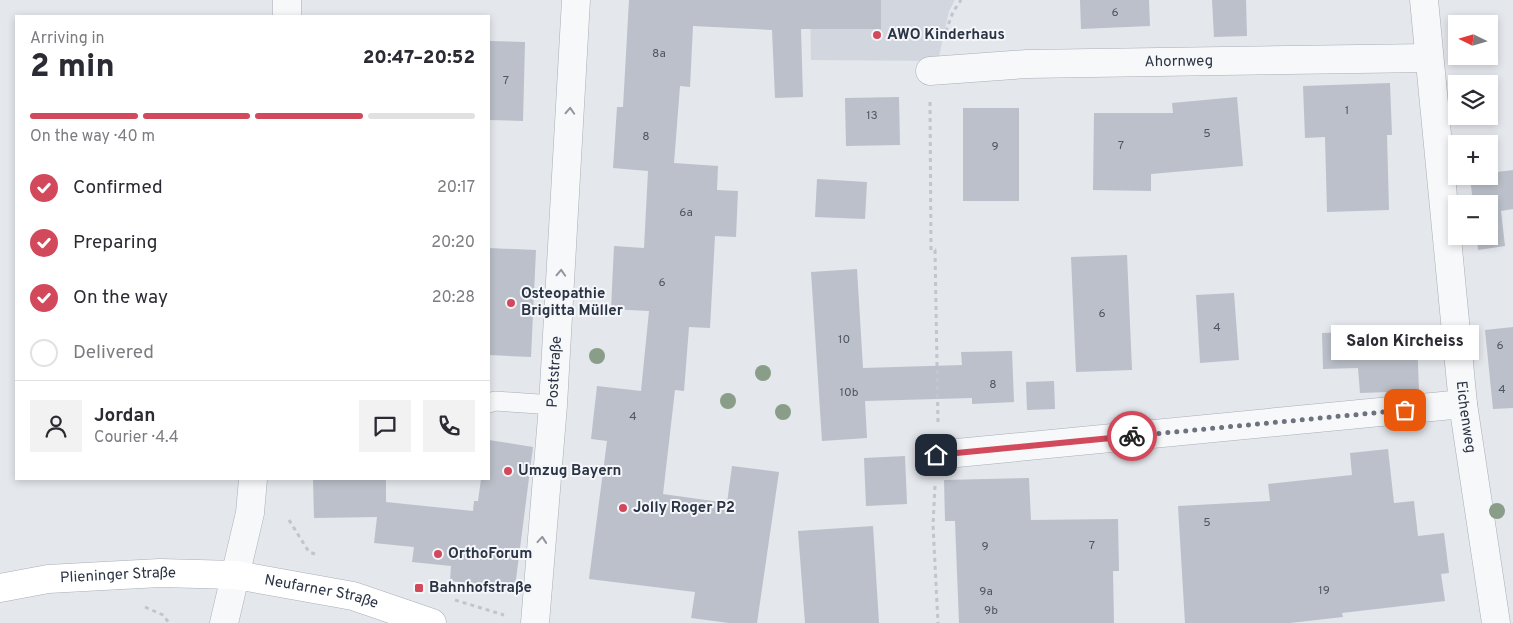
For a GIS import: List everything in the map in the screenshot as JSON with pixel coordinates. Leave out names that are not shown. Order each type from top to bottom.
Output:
[{"type":"street","points":[[287,15],[288,0]]},
{"type":"street","name":"Poststraße","points":[[535,623],[553,405],[576,0]]},
{"type":"street","name":"Eichenweg","points":[[1424,0],[1428,58],[1463,404],[1496,623]]},
{"type":"street","name":"Ahornweg","points":[[930,71],[1027,64],[1428,58]]},
{"type":"street","points":[[936,455],[1463,404]]},
{"type":"street","points":[[224,623],[250,513],[253,480]]},
{"type":"street","name":"Plieninger Straße","points":[[0,588],[48,579],[160,574],[236,576]]},
{"type":"street","name":"Neufarner Straße","points":[[236,576],[353,596],[432,623]]},
{"type":"lane","points":[[490,403],[494,401],[553,405]]},
{"type":"path","points":[[938,623],[933,525],[938,424],[935,250],[931,250],[930,71],[953,12],[961,0]]},
{"type":"path","points":[[290,520],[309,552],[318,555]]},
{"type":"shaded area","name":"AWO Kinderhaus","points":[[810,0],[955,0],[949,11],[938,61],[811,60]]},
{"type":"building","points":[[629,0],[881,0],[881,29],[801,29],[803,97],[775,98],[772,30],[693,26],[690,87],[680,86],[674,163],[718,166],[717,190],[738,191],[736,237],[715,236],[710,328],[689,327],[684,391],[675,390],[663,494],[727,503],[732,466],[779,472],[757,623],[729,623],[691,618],[695,592],[589,579],[607,441],[591,439],[597,386],[641,391],[649,311],[611,309],[614,246],[644,248],[648,171],[613,168],[617,107],[623,107]]},
{"type":"building","points":[[1080,0],[1149,0],[1150,26],[1081,29]]},
{"type":"building","points":[[1212,0],[1246,0],[1247,36],[1214,37]]},
{"type":"building","points":[[490,41],[525,42],[523,121],[490,120]]},
{"type":"building","points":[[1390,83],[1392,135],[1387,135],[1389,210],[1327,212],[1325,137],[1305,138],[1303,86]]},
{"type":"building","points":[[899,97],[900,145],[846,146],[845,98]]},
{"type":"building","points":[[1237,97],[1243,166],[1151,174],[1151,191],[1093,190],[1094,113],[1173,113],[1172,103]]},
{"type":"building","points":[[963,108],[1019,108],[1019,201],[963,201]]},
{"type":"building","points":[[1513,170],[1513,209],[1501,211],[1505,246],[1478,250],[1478,245],[1498,245],[1498,195],[1472,195],[1471,185],[1498,185],[1498,172]]},
{"type":"building","points":[[817,179],[867,182],[865,219],[815,217]]},
{"type":"building","name":"Osteopathie Brigitta Müller","points":[[490,248],[536,250],[531,357],[490,355]]},
{"type":"building","points":[[1127,255],[1132,370],[1076,372],[1071,257]]},
{"type":"building","points":[[857,269],[863,368],[962,365],[961,352],[1012,351],[1014,402],[972,404],[972,398],[865,401],[867,438],[822,441],[811,272]]},
{"type":"building","points":[[1234,293],[1239,360],[1200,363],[1196,295]]},
{"type":"building","points":[[1513,327],[1513,408],[1493,409],[1485,330]]},
{"type":"building","points":[[1357,332],[1358,341],[1417,339],[1419,391],[1360,393],[1358,368],[1323,369],[1322,333]]},
{"type":"building","points":[[1054,381],[1055,409],[1027,410],[1026,382]]},
{"type":"building","points":[[490,440],[533,447],[515,587],[450,581],[451,566],[412,562],[414,547],[374,543],[377,517],[314,518],[313,480],[386,480],[386,502],[473,511],[474,501],[478,501],[481,480],[490,480]]},
{"type":"building","points":[[1388,449],[1394,503],[1414,501],[1418,536],[1444,533],[1449,573],[1441,574],[1445,601],[1342,613],[1343,617],[1290,623],[1185,623],[1178,506],[1270,501],[1268,484],[1352,475],[1350,453]]},
{"type":"building","points":[[905,456],[907,504],[866,506],[864,458]]},
{"type":"building","points":[[1029,478],[1031,520],[1118,519],[1119,571],[1113,571],[1114,623],[959,623],[955,521],[945,521],[944,480]]},
{"type":"building","points":[[873,526],[879,623],[805,623],[798,531]]},
{"type":"way so far","points":[[1132,436],[1405,410]]},
{"type":"place","name":"AWO Kinderhaus","points":[[877,35]]},
{"type":"place","name":"Osteopathie Brigitta Müller","points":[[511,303]]},
{"type":"place","name":"Salon Kircheiss","points":[[1405,410]]},
{"type":"place","name":"Umzug Bayern","points":[[508,471]]},
{"type":"place","name":"Jolly Roger P2","points":[[623,508]]},
{"type":"place","name":"OrthoForum","points":[[438,554]]},
{"type":"place","name":"Bahnhofstraße","points":[[419,588]]},
{"type":"route","points":[[936,455],[1132,436]]}]
